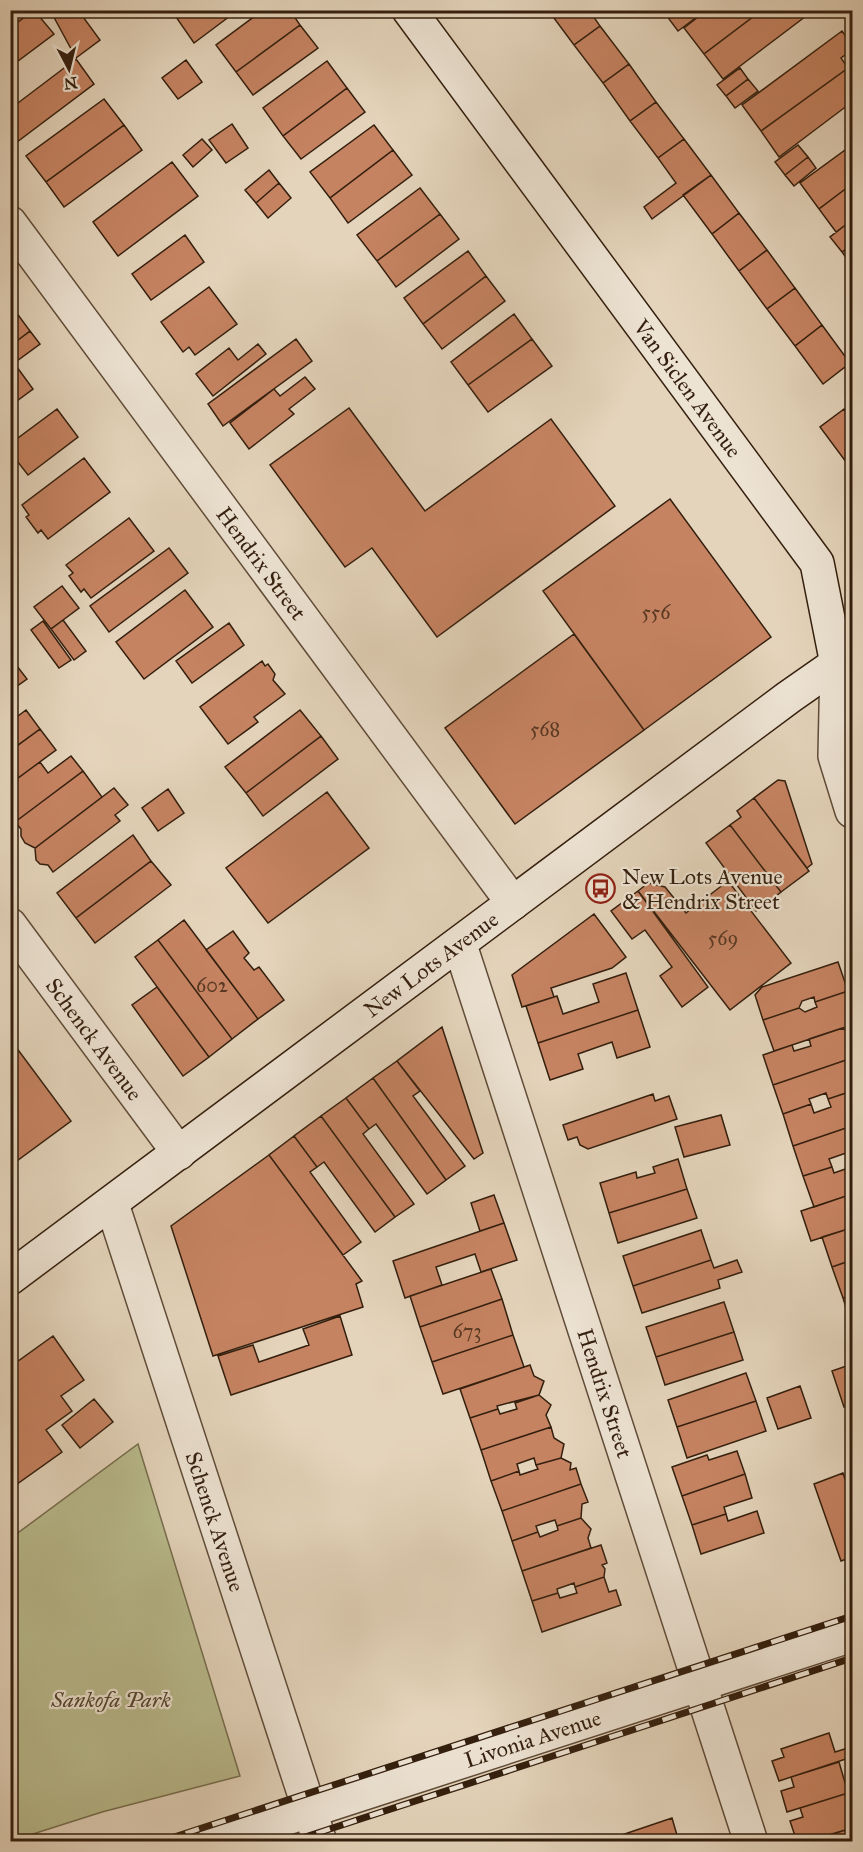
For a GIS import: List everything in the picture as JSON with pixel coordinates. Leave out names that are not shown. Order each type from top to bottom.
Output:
[{"type":"street","name":"Van Siclen Avenue","points":[[409,10],[817,562],[847,659],[835,756],[852,811]]},
{"type":"street","name":"Hendrix Street","points":[[10,224],[513,903]]},
{"type":"street","name":"New Lots Avenue","points":[[10,1278],[460,945],[789,697],[847,659]]},
{"type":"street","name":"Schenck Avenue","points":[[10,926],[179,1153]]},
{"type":"street","name":"Hendrix Street","points":[[460,945],[751,1842]]},
{"type":"street","name":"Schenck Avenue","points":[[112,1204],[320,1842]]},
{"type":"street","name":"Livonia Avenue","points":[[213,1842],[699,1682],[852,1635]]},
{"type":"green space","name":"Sankofa Park","points":[[138,1444],[240,1776],[102,1812],[11,1841],[11,1538]]},
{"type":"building","points":[[10,10],[34,10],[10,28]]},
{"type":"building","points":[[34,10],[54,34],[10,67],[10,28]]},
{"type":"building","points":[[50,10],[78,10],[100,40],[76,58]]},
{"type":"building","points":[[185,10],[238,10],[194,43],[176,17]]},
{"type":"building","points":[[263,10],[290,10],[300,25],[236,72],[216,45]]},
{"type":"building","points":[[548,10],[589,10],[600,26],[574,45]]},
{"type":"building","points":[[680,10],[700,10],[702,13],[678,31],[669,19]]},
{"type":"building","points":[[707,10],[762,10],[704,54],[684,28]]},
{"type":"building","points":[[762,10],[814,10],[723,79],[704,54]]},
{"type":"building","points":[[300,25],[318,48],[253,95],[236,72]]},
{"type":"building","points":[[600,26],[629,64],[603,83],[574,45]]},
{"type":"building","points":[[842,31],[852,45],[852,50],[841,58],[848,68],[761,131],[742,105]]},
{"type":"building","points":[[76,59],[94,84],[17,142],[10,134],[10,109]]},
{"type":"building","points":[[186,60],[202,82],[178,99],[162,78]]},
{"type":"building","points":[[327,61],[347,88],[283,136],[263,108]]},
{"type":"building","points":[[629,64],[656,102],[630,121],[603,83]]},
{"type":"building","points":[[740,68],[748,79],[726,96],[717,85]]},
{"type":"building","points":[[848,68],[852,74],[852,102],[779,157],[761,131]]},
{"type":"building","points":[[748,79],[758,91],[735,108],[726,96]]},
{"type":"building","points":[[347,88],[365,112],[301,159],[283,136]]},
{"type":"building","points":[[104,99],[124,125],[46,182],[26,156]]},
{"type":"building","points":[[656,102],[684,139],[658,158],[630,121]]},
{"type":"building","points":[[232,124],[248,148],[226,163],[209,140]]},
{"type":"building","points":[[124,125],[142,150],[64,207],[46,182]]},
{"type":"building","points":[[374,125],[393,150],[330,198],[310,172]]},
{"type":"building","points":[[202,139],[212,150],[193,167],[183,155]]},
{"type":"building","points":[[684,139],[711,175],[652,219],[644,207],[676,183],[658,158]]},
{"type":"building","points":[[798,145],[808,157],[785,175],[775,162]]},
{"type":"building","points":[[852,145],[852,184],[819,209],[800,183]]},
{"type":"building","points":[[393,150],[412,175],[348,223],[330,198]]},
{"type":"building","points":[[808,157],[816,168],[794,186],[785,175]]},
{"type":"building","points":[[172,162],[198,196],[118,256],[93,222]]},
{"type":"building","points":[[269,170],[279,183],[256,203],[245,190]]},
{"type":"building","points":[[711,175],[739,213],[712,234],[683,195]]},
{"type":"building","points":[[279,183],[291,198],[268,218],[256,203]]},
{"type":"building","points":[[852,184],[852,220],[836,232],[819,209]]},
{"type":"building","points":[[420,188],[440,214],[377,261],[357,235]]},
{"type":"building","points":[[739,213],[767,250],[739,271],[712,234]]},
{"type":"building","points":[[440,214],[459,239],[396,287],[377,261]]},
{"type":"building","points":[[852,220],[852,245],[842,252],[830,237]]},
{"type":"building","points":[[185,235],[204,262],[151,300],[132,274]]},
{"type":"building","points":[[852,245],[852,261],[850,263],[842,252]]},
{"type":"building","points":[[767,250],[795,288],[767,309],[739,271]]},
{"type":"building","points":[[468,251],[486,276],[423,324],[404,298]]},
{"type":"building","points":[[486,276],[505,301],[442,349],[423,324]]},
{"type":"building","points":[[209,287],[237,324],[195,355],[189,347],[183,352],[161,322]]},
{"type":"building","points":[[795,288],[822,325],[795,346],[767,309]]},
{"type":"building","points":[[10,304],[30,331],[10,346]]},
{"type":"building","points":[[514,314],[532,339],[468,385],[451,362]]},
{"type":"building","points":[[822,325],[850,363],[823,384],[795,346]]},
{"type":"building","points":[[30,331],[40,344],[10,366],[10,346]]},
{"type":"building","points":[[296,339],[312,361],[223,426],[208,404]]},
{"type":"building","points":[[532,339],[552,366],[488,412],[468,385]]},
{"type":"building","points":[[258,344],[266,354],[213,396],[196,374],[229,348],[238,360]]},
{"type":"building","points":[[14,363],[33,389],[10,406],[10,366]]},
{"type":"building","points":[[305,377],[315,389],[289,409],[294,414],[249,449],[230,423],[274,389],[280,396]]},
{"type":"building","points":[[349,408],[425,511],[551,419],[615,506],[437,637],[372,548],[345,567],[270,465]]},
{"type":"building","points":[[57,409],[78,437],[28,475],[10,452],[10,444]]},
{"type":"building","points":[[844,409],[852,421],[852,470],[820,427]]},
{"type":"building","points":[[84,458],[110,492],[48,539],[41,530],[38,533],[26,517],[29,515],[22,505]]},
{"type":"building","points":[[670,499],[771,637],[644,730],[543,591]]},
{"type":"building","points":[[129,518],[154,551],[91,598],[84,589],[81,592],[69,576],[73,573],[66,565]]},
{"type":"building","points":[[169,548],[188,573],[109,632],[90,606]]},
{"type":"building","points":[[62,586],[79,608],[51,629],[34,607]]},
{"type":"building","points":[[185,590],[213,627],[144,679],[116,642]]},
{"type":"building","points":[[63,620],[86,651],[74,660],[51,629]]},
{"type":"building","points":[[43,621],[71,660],[59,668],[31,630]]},
{"type":"building","points":[[229,623],[244,645],[192,683],[176,661]]},
{"type":"building","points":[[574,634],[644,730],[515,824],[445,728]]},
{"type":"building","points":[[10,657],[27,679],[10,691]]},
{"type":"building","points":[[262,661],[265,666],[268,664],[275,674],[273,680],[285,694],[254,717],[258,722],[228,744],[200,707]]},
{"type":"building","points":[[26,710],[40,729],[10,751],[10,722]]},
{"type":"building","points":[[300,710],[321,736],[246,793],[225,767]]},
{"type":"building","points":[[40,729],[56,750],[10,784],[10,751]]},
{"type":"building","points":[[321,736],[338,759],[263,816],[246,793]]},
{"type":"building","points":[[71,756],[83,771],[15,822],[10,815],[10,784],[40,762],[48,773]]},
{"type":"building","points":[[83,771],[102,797],[35,848],[25,843],[21,836],[21,829],[15,822]]},
{"type":"building","points":[[778,780],[785,781],[812,864],[807,868],[754,798]]},
{"type":"building","points":[[114,788],[128,805],[115,815],[120,821],[53,872],[48,865],[40,864],[36,860],[35,848]]},
{"type":"building","points":[[168,789],[184,813],[158,831],[142,808]]},
{"type":"building","points":[[327,792],[369,848],[268,923],[226,868]]},
{"type":"building","points":[[754,798],[809,871],[781,892],[730,825],[741,817],[737,811]]},
{"type":"building","points":[[730,825],[781,892],[756,911],[706,843]]},
{"type":"building","points":[[133,835],[151,861],[76,918],[57,893]]},
{"type":"building","points":[[151,861],[171,885],[95,943],[76,918]]},
{"type":"building","points":[[728,881],[791,963],[730,1010],[638,891],[648,883],[665,887],[686,913]]},
{"type":"building","points":[[638,891],[708,987],[682,1007],[660,976],[672,967],[645,930],[632,939],[611,911]]},
{"type":"building","points":[[594,914],[626,957],[612,968],[551,988],[554,997],[522,1007],[512,975]]},
{"type":"building","points":[[184,920],[258,1019],[232,1039],[158,940]]},
{"type":"building","points":[[233,931],[249,953],[244,958],[254,970],[259,967],[284,1000],[258,1019],[206,950]]},
{"type":"building","points":[[158,940],[232,1039],[209,1057],[135,957]]},
{"type":"building","points":[[838,962],[848,991],[815,1002],[814,997],[802,1001],[799,1008],[763,1020],[755,995],[762,987]]},
{"type":"building","points":[[626,973],[638,1010],[538,1043],[526,1006],[557,996],[563,1014],[599,1002],[593,984]]},
{"type":"building","points":[[157,987],[209,1057],[183,1076],[132,1005]]},
{"type":"building","points":[[848,991],[852,1004],[852,1025],[774,1051],[763,1020],[799,1008],[805,1012],[817,1007],[815,1002]]},
{"type":"building","points":[[638,1010],[650,1047],[617,1058],[612,1042],[578,1054],[583,1069],[550,1080],[538,1043]]},
{"type":"building","points":[[442,1027],[483,1153],[474,1159],[397,1061]]},
{"type":"building","points":[[842,1028],[852,1035],[852,1044],[849,1048],[852,1058],[773,1085],[763,1055],[792,1045],[794,1051],[811,1046],[809,1039]]},
{"type":"building","points":[[10,1039],[71,1121],[10,1166]]},
{"type":"building","points":[[852,1058],[852,1091],[828,1099],[826,1093],[809,1099],[811,1104],[783,1114],[773,1085]]},
{"type":"building","points":[[397,1061],[420,1091],[413,1096],[465,1166],[446,1180],[373,1078]]},
{"type":"building","points":[[373,1078],[446,1180],[427,1194],[376,1124],[369,1129],[346,1098]]},
{"type":"building","points":[[852,1091],[852,1126],[793,1146],[783,1114],[811,1104],[814,1113],[831,1107],[828,1099]]},
{"type":"building","points":[[653,1094],[655,1101],[669,1096],[677,1119],[588,1149],[580,1145],[577,1137],[568,1140],[563,1125]]},
{"type":"building","points":[[346,1098],[369,1129],[363,1134],[414,1204],[395,1217],[321,1116]]},
{"type":"building","points":[[721,1115],[730,1145],[684,1157],[675,1127]]},
{"type":"building","points":[[321,1116],[395,1217],[375,1232],[324,1162],[317,1167],[294,1136]]},
{"type":"building","points":[[852,1126],[852,1160],[849,1161],[846,1153],[829,1159],[832,1167],[803,1176],[793,1146]]},
{"type":"building","points":[[294,1136],[317,1167],[310,1172],[361,1242],[343,1255],[269,1155]]},
{"type":"building","points":[[269,1155],[362,1281],[356,1284],[363,1307],[213,1356],[171,1226]]},
{"type":"building","points":[[678,1159],[687,1189],[609,1213],[600,1183],[636,1172],[637,1178],[655,1173],[653,1167]]},
{"type":"building","points":[[852,1160],[852,1194],[814,1207],[803,1176],[832,1167],[834,1173],[851,1167],[849,1161]]},
{"type":"building","points":[[687,1189],[697,1218],[618,1243],[609,1213]]},
{"type":"building","points":[[852,1194],[852,1220],[849,1221],[851,1228],[811,1241],[801,1211]]},
{"type":"building","points":[[494,1195],[504,1223],[480,1231],[471,1203]]},
{"type":"building","points":[[504,1223],[517,1260],[481,1272],[475,1254],[436,1267],[442,1285],[405,1298],[393,1261]]},
{"type":"building","points":[[851,1228],[852,1260],[832,1267],[822,1237]]},
{"type":"building","points":[[701,1230],[711,1260],[633,1286],[623,1256]]},
{"type":"building","points":[[711,1260],[714,1268],[737,1260],[742,1272],[718,1280],[720,1288],[642,1313],[633,1286]]},
{"type":"building","points":[[852,1260],[852,1295],[843,1298],[832,1267]]},
{"type":"building","points":[[491,1269],[502,1299],[420,1327],[410,1296]]},
{"type":"building","points":[[852,1295],[852,1327],[843,1298]]},
{"type":"building","points":[[502,1299],[513,1335],[432,1362],[420,1327]]},
{"type":"building","points":[[724,1302],[734,1332],[656,1357],[646,1327]]},
{"type":"building","points":[[340,1316],[352,1355],[231,1395],[218,1356],[253,1345],[259,1362],[309,1345],[303,1329]]},
{"type":"building","points":[[734,1332],[743,1360],[665,1385],[656,1357]]},
{"type":"building","points":[[513,1335],[524,1367],[443,1394],[432,1362]]},
{"type":"building","points":[[53,1336],[84,1380],[61,1396],[72,1411],[46,1430],[62,1452],[10,1489],[10,1367]]},
{"type":"building","points":[[852,1364],[852,1404],[844,1407],[832,1371]]},
{"type":"building","points":[[530,1365],[534,1376],[544,1381],[539,1395],[497,1406],[498,1409],[470,1418],[460,1389]]},
{"type":"building","points":[[746,1373],[756,1401],[677,1427],[668,1400]]},
{"type":"building","points":[[800,1386],[811,1418],[778,1429],[767,1398]]},
{"type":"building","points":[[539,1395],[551,1405],[546,1415],[551,1427],[481,1450],[470,1418],[498,1409],[500,1414],[517,1409],[515,1403]]},
{"type":"building","points":[[94,1399],[113,1422],[80,1448],[62,1425]]},
{"type":"building","points":[[756,1401],[766,1431],[687,1458],[677,1427]]},
{"type":"building","points":[[551,1427],[554,1438],[564,1444],[561,1458],[536,1465],[534,1458],[517,1464],[519,1471],[491,1481],[481,1450]]},
{"type":"building","points":[[737,1451],[745,1474],[682,1496],[672,1467],[707,1455],[709,1460]]},
{"type":"building","points":[[561,1458],[571,1463],[570,1470],[576,1468],[581,1484],[502,1511],[491,1481],[519,1471],[520,1475],[538,1469],[536,1465]]},
{"type":"building","points":[[843,1473],[852,1500],[852,1557],[841,1561],[814,1484]]},
{"type":"building","points":[[745,1474],[752,1498],[724,1507],[726,1514],[692,1525],[682,1496]]},
{"type":"building","points":[[581,1484],[588,1502],[582,1504],[581,1518],[557,1526],[555,1520],[536,1526],[538,1532],[512,1541],[502,1511]]},
{"type":"building","points":[[757,1511],[764,1533],[701,1554],[692,1525],[726,1514],[728,1521]]},
{"type":"building","points":[[581,1518],[591,1529],[588,1538],[591,1548],[522,1571],[512,1541],[538,1532],[540,1537],[558,1530],[557,1526]]},
{"type":"building","points":[[601,1545],[607,1563],[602,1565],[605,1569],[604,1577],[575,1587],[574,1583],[557,1589],[558,1593],[532,1601],[522,1571]]},
{"type":"building","points":[[604,1577],[609,1592],[616,1590],[621,1605],[542,1632],[532,1601],[558,1593],[560,1598],[577,1593],[575,1587]]},
{"type":"building","points":[[829,1733],[835,1752],[851,1747],[852,1757],[779,1781],[772,1761],[784,1757],[781,1749]]},
{"type":"building","points":[[839,1762],[848,1793],[787,1812],[781,1791],[794,1787],[791,1777]]},
{"type":"building","points":[[848,1793],[852,1807],[852,1828],[808,1842],[797,1842],[790,1821],[803,1817],[800,1808]]},
{"type":"building","points":[[672,1818],[679,1842],[601,1842]]},
{"type":"building","points":[[852,1828],[852,1842],[811,1842],[811,1840]]},
{"type":"railway","points":[[159,1842],[852,1616]]},
{"type":"railway","points":[[290,1842],[852,1658]]},
{"type":"place","name":"New Lots Avenue & Hendrix Street","points":[[601,889]]}]
